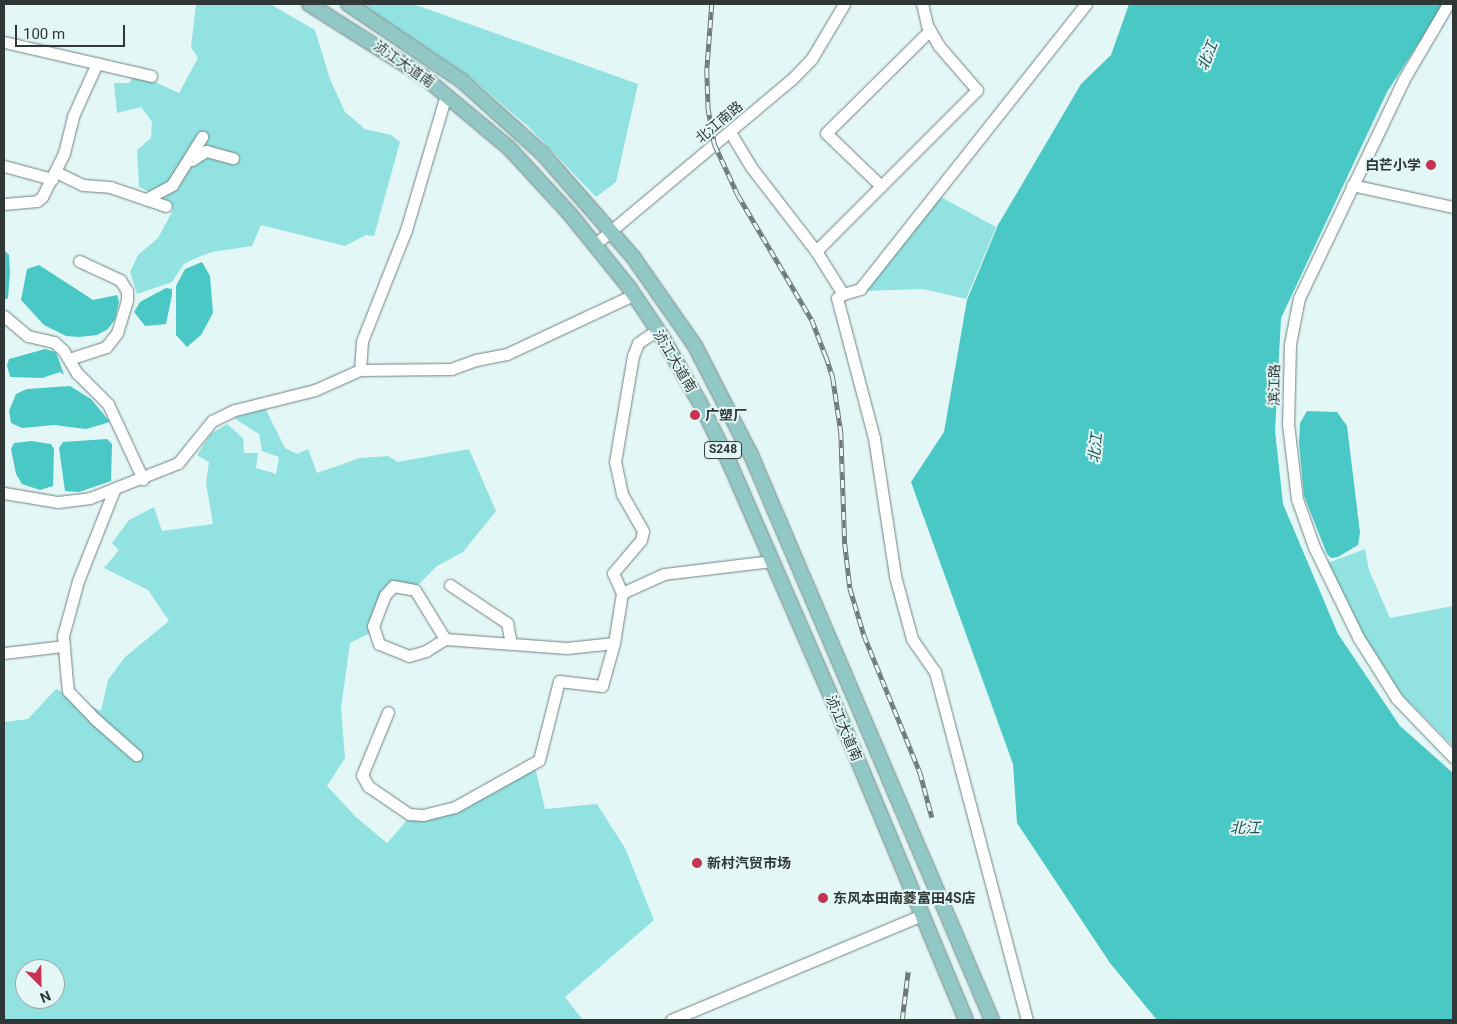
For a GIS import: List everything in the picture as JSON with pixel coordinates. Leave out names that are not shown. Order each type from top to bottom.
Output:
[{"type":"main road","name":"浈江大道南","points":[[309,4],[391,54],[446,95],[492,133],[541,180],[634,295],[657,330],[700,403],[772,562],[966,1020]]},
{"type":"main road","name":"浈江大道南","points":[[348,4],[404,39],[476,93],[553,164],[611,231],[680,323],[735,421],[992,1020]]},
{"type":"main road","points":[[922,915],[943,906]]},
{"type":"street","name":"北江南路","points":[[594,245],[730,132],[812,58],[844,4]]},
{"type":"street","points":[[816,251],[978,90],[940,46],[930,30],[922,4]]},
{"type":"street","points":[[1027,1020],[934,672],[912,640],[895,576],[874,438],[837,298],[843,294],[860,289],[1086,4]]},
{"type":"street","name":"滨江路","points":[[1448,4],[1406,76],[1352,185],[1293,313],[1288,424],[1297,499],[1314,547],[1358,637],[1397,699],[1453,757]]},
{"type":"street","points":[[881,186],[826,133],[930,30]]},
{"type":"street","points":[[4,42],[151,76]]},
{"type":"street","points":[[4,204],[37,201],[54,176],[67,145],[73,116],[97,63]]},
{"type":"street","points":[[360,370],[362,341],[409,221],[446,95]]},
{"type":"street","points":[[730,132],[774,200],[816,251],[843,294]]},
{"type":"street","points":[[146,199],[172,185],[202,138]]},
{"type":"street","points":[[183,168],[206,151],[234,158]]},
{"type":"street","points":[[4,166],[54,176],[83,185],[110,187],[166,206]]},
{"type":"street","points":[[1352,185],[1453,207]]},
{"type":"street","points":[[70,359],[106,347],[117,333],[127,300],[125,287],[116,277],[79,261]]},
{"type":"street","points":[[4,493],[58,502],[90,498],[143,479],[178,463],[205,428],[221,416],[246,406],[315,390],[360,370],[451,370],[516,351],[634,295]]},
{"type":"street","points":[[4,316],[28,336],[54,342],[70,359],[77,373],[108,404],[143,479]]},
{"type":"street","points":[[388,712],[362,775],[364,780],[402,812],[423,815],[439,813],[471,801],[539,760],[559,681],[602,686],[614,643],[622,593],[613,573],[641,540],[643,531],[622,494],[615,462],[633,356],[638,343],[657,330]]},
{"type":"street","points":[[114,490],[78,581],[63,636],[68,691],[95,720],[136,755]]},
{"type":"street","points":[[622,593],[664,574],[772,562]]},
{"type":"street","points":[[450,585],[506,623],[511,644]]},
{"type":"street","points":[[445,639],[415,590],[393,586],[385,595],[374,626],[379,644],[409,656],[426,651],[445,639],[567,648],[614,643]]},
{"type":"street","points":[[4,653],[64,646]]},
{"type":"street","points":[[670,1020],[922,915]]},
{"type":"shaded area","points":[[196,4],[270,4],[315,30],[330,79],[345,112],[365,129],[391,135],[400,142],[374,236],[366,235],[345,246],[261,225],[252,246],[212,252],[196,258],[184,264],[172,282],[137,294],[130,272],[138,255],[158,238],[173,210],[169,201],[139,187],[137,150],[151,138],[152,122],[141,107],[117,113],[114,83],[129,83],[133,78],[153,81],[179,93],[198,58],[191,47]]},
{"type":"shaded area","points":[[362,4],[413,4],[638,84],[616,182],[596,197],[530,128],[468,75]]},
{"type":"shaded area","points":[[939,196],[996,227],[966,299],[923,289],[862,291]]},
{"type":"shaded area","points":[[265,408],[285,448],[297,454],[308,449],[317,473],[360,458],[388,456],[398,462],[469,449],[496,511],[463,552],[437,566],[417,586],[393,584],[372,632],[350,643],[341,708],[345,758],[327,786],[356,817],[387,843],[409,818],[438,818],[468,806],[535,767],[545,809],[597,804],[625,848],[654,920],[565,997],[583,1020],[4,1020],[4,722],[28,719],[56,689],[101,711],[108,680],[125,657],[169,621],[148,590],[104,568],[119,550],[112,543],[129,520],[154,507],[162,531],[213,524],[206,483],[209,462],[197,455],[211,434],[227,424],[243,438],[244,453],[258,453],[256,468],[276,474],[279,457],[262,451],[259,434],[234,418]]},
{"type":"shaded area","points":[[1365,549],[1369,570],[1390,618],[1453,606],[1453,746],[1395,688],[1361,634],[1325,564]]},
{"type":"water","name":"北江","points":[[1129,4],[1444,4],[1387,92],[1281,318],[1275,431],[1283,504],[1338,634],[1400,726],[1453,773],[1453,1020],[1157,1020],[1110,963],[1017,823],[1013,764],[911,482],[944,432],[967,300],[998,225],[1081,84],[1111,55]]},
{"type":"water","points":[[4,250],[9,255],[10,273],[8,298],[4,300]]},
{"type":"water","points":[[202,262],[210,276],[213,313],[201,335],[187,347],[176,335],[176,286],[185,269]]},
{"type":"water","points":[[39,265],[93,300],[117,295],[119,302],[115,319],[108,329],[97,335],[79,337],[66,336],[44,325],[21,300],[27,269]]},
{"type":"water","points":[[166,288],[172,289],[172,295],[166,324],[145,326],[134,312],[140,302]]},
{"type":"water","points":[[45,349],[56,352],[64,375],[60,372],[42,378],[10,377],[7,365],[9,359]]},
{"type":"water","points":[[70,386],[91,399],[110,422],[86,429],[54,425],[22,428],[11,423],[9,411],[16,394],[27,389]]},
{"type":"water","points":[[1307,411],[1337,412],[1347,426],[1360,533],[1358,545],[1338,557],[1331,558],[1327,554],[1304,496],[1299,443],[1300,423]]},
{"type":"water","points":[[107,439],[112,444],[111,481],[79,492],[65,491],[59,448],[63,442]]},
{"type":"water","points":[[31,441],[51,444],[54,449],[53,486],[40,490],[22,484],[16,474],[11,449],[14,443]]},
{"type":"railway","points":[[712,4],[707,70],[708,107],[715,145],[738,195],[812,320],[826,356],[833,378],[841,432],[845,544],[850,588],[864,635],[920,772],[932,817]]},
{"type":"railway","points":[[902,1020],[908,971]]},
{"type":"place","name":"白芒小学","points":[[1431,165]]},
{"type":"place","name":"广塑厂","points":[[695,415]]},
{"type":"place","name":"新村汽贸市场","points":[[697,863]]},
{"type":"place","name":"东风本田南菱富田4S店","points":[[823,898]]}]
